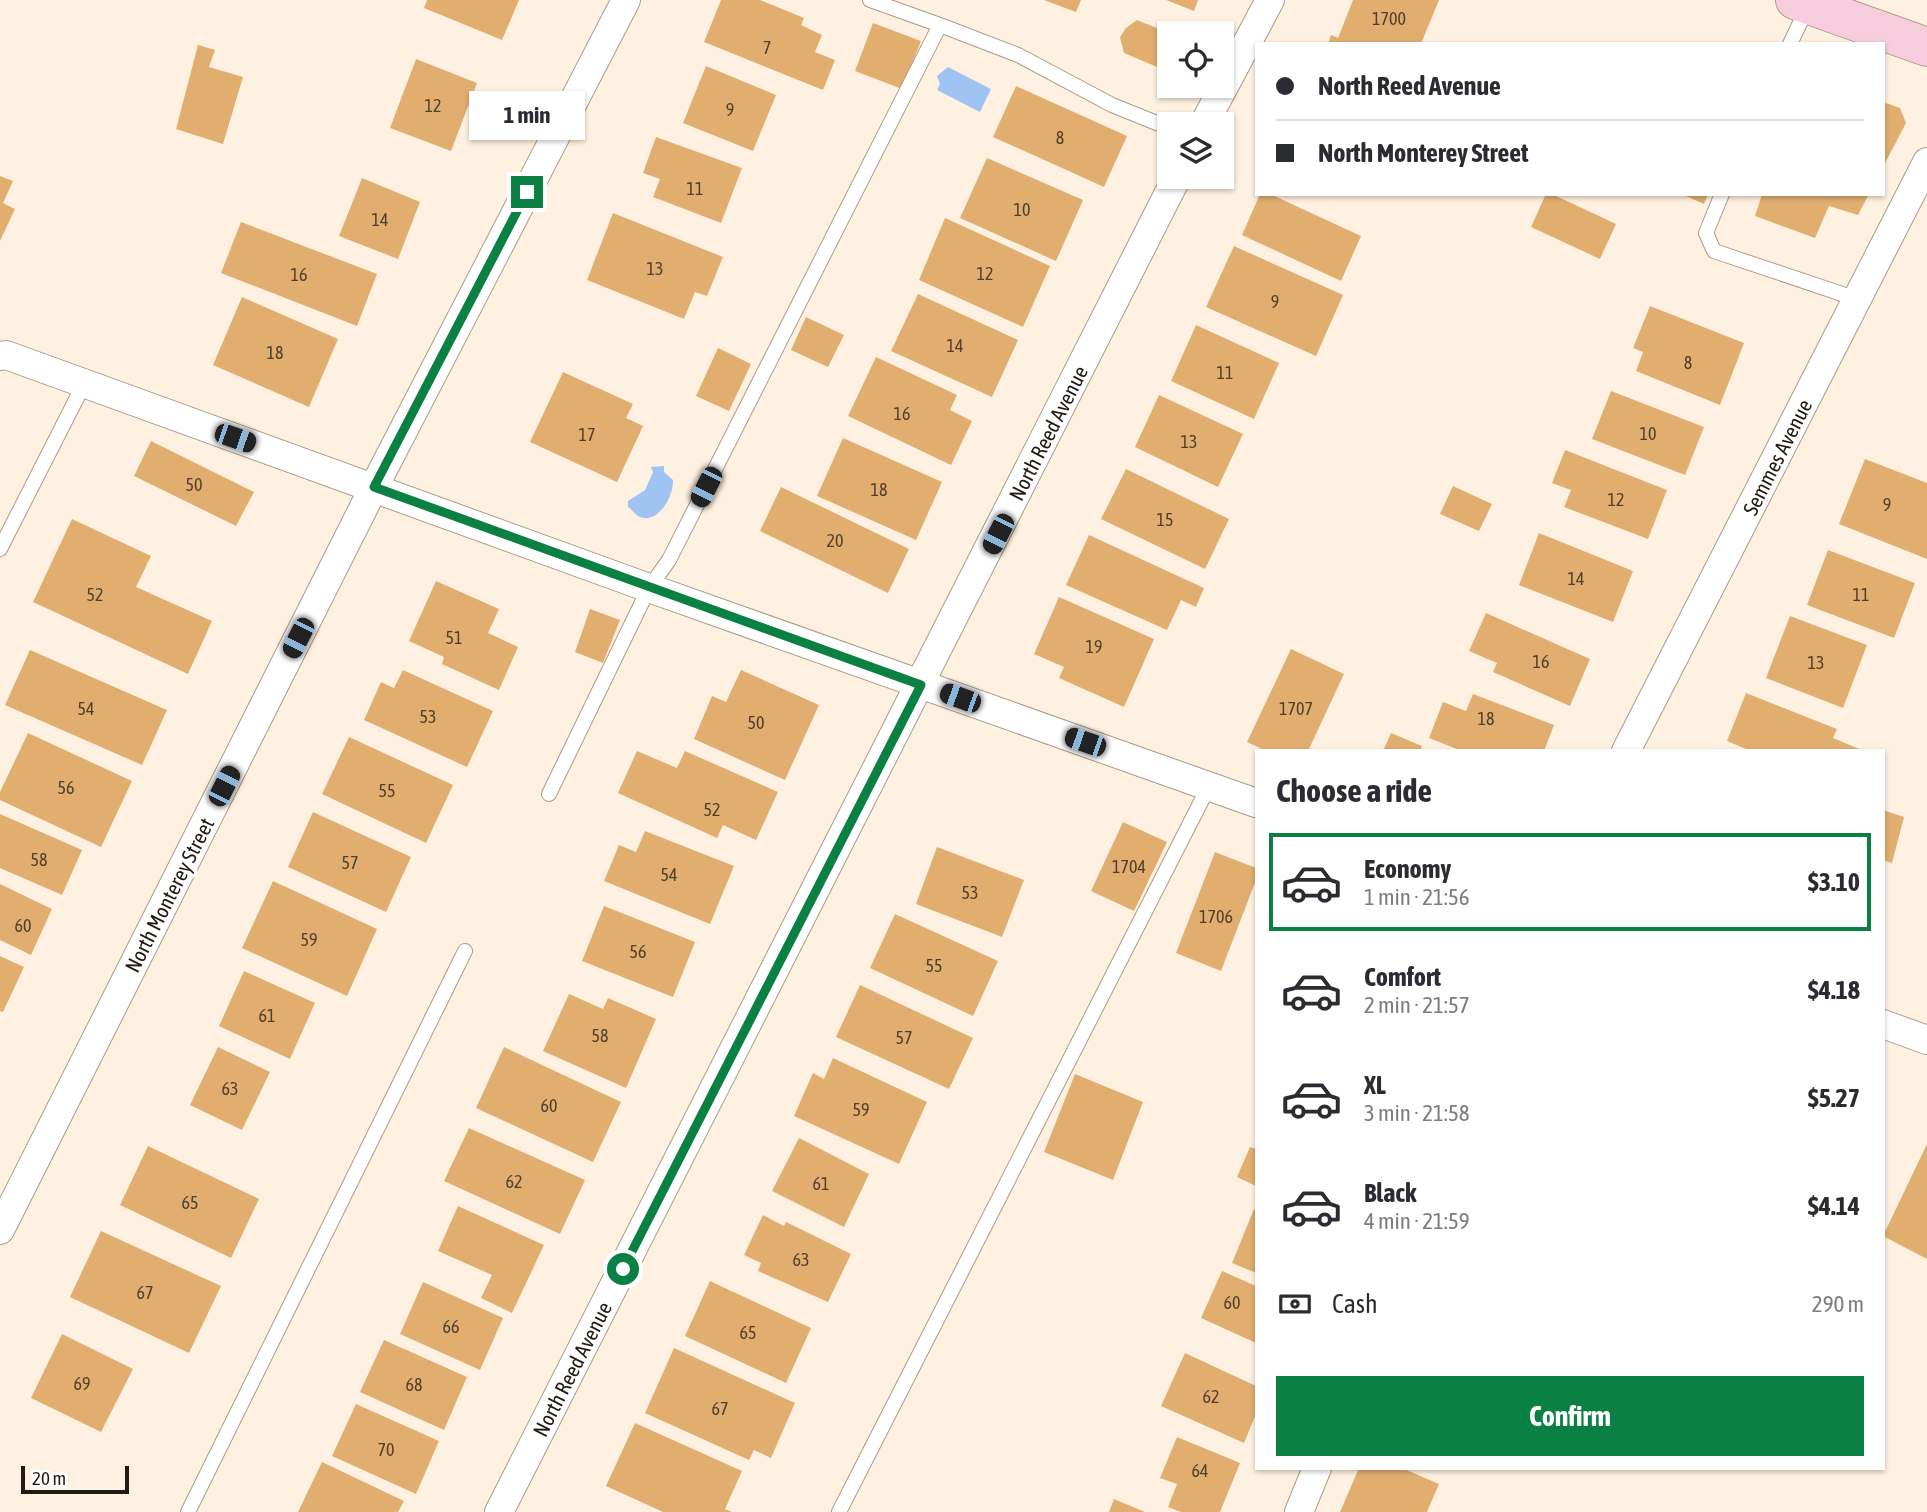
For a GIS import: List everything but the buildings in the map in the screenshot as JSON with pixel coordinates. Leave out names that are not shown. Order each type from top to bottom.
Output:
[{"type":"main road","points":[[1802,2],[1927,47]]},
{"type":"street","name":"North Monterey Street","points":[[0,1230],[374,487],[626,0]]},
{"type":"street","points":[[1210,112],[1270,0]]},
{"type":"street","name":"Semmes Avenue","points":[[1627,749],[1927,162]]},
{"type":"street","name":"North Reed Avenue","points":[[499,1512],[1171,189]]},
{"type":"street","points":[[2,355],[1255,803]]},
{"type":"street","points":[[1885,1025],[1927,1040]]},
{"type":"street","points":[[1299,1512],[1316,1470]]},
{"type":"lane","points":[[870,0],[1018,55],[1112,106],[1157,123]]},
{"type":"lane","points":[[1791,42],[1802,2]]},
{"type":"lane","points":[[549,794],[649,588],[669,560],[940,25]]},
{"type":"lane","points":[[1720,196],[1706,233],[1714,251],[1857,299]]},
{"type":"lane","points":[[0,549],[84,384]]},
{"type":"lane","points":[[839,1512],[1209,786]]},
{"type":"lane","points":[[188,1512],[465,951]]},
{"type":"water","points":[[948,67],[991,89],[980,112],[937,90],[940,84],[937,76]]},
{"type":"water","points":[[664,466],[664,472],[673,480],[668,500],[653,516],[640,517],[628,507],[628,501],[645,490],[653,472],[651,467]]},
{"type":"route","points":[[527,192],[374,487],[921,685],[623,1269]]}]
